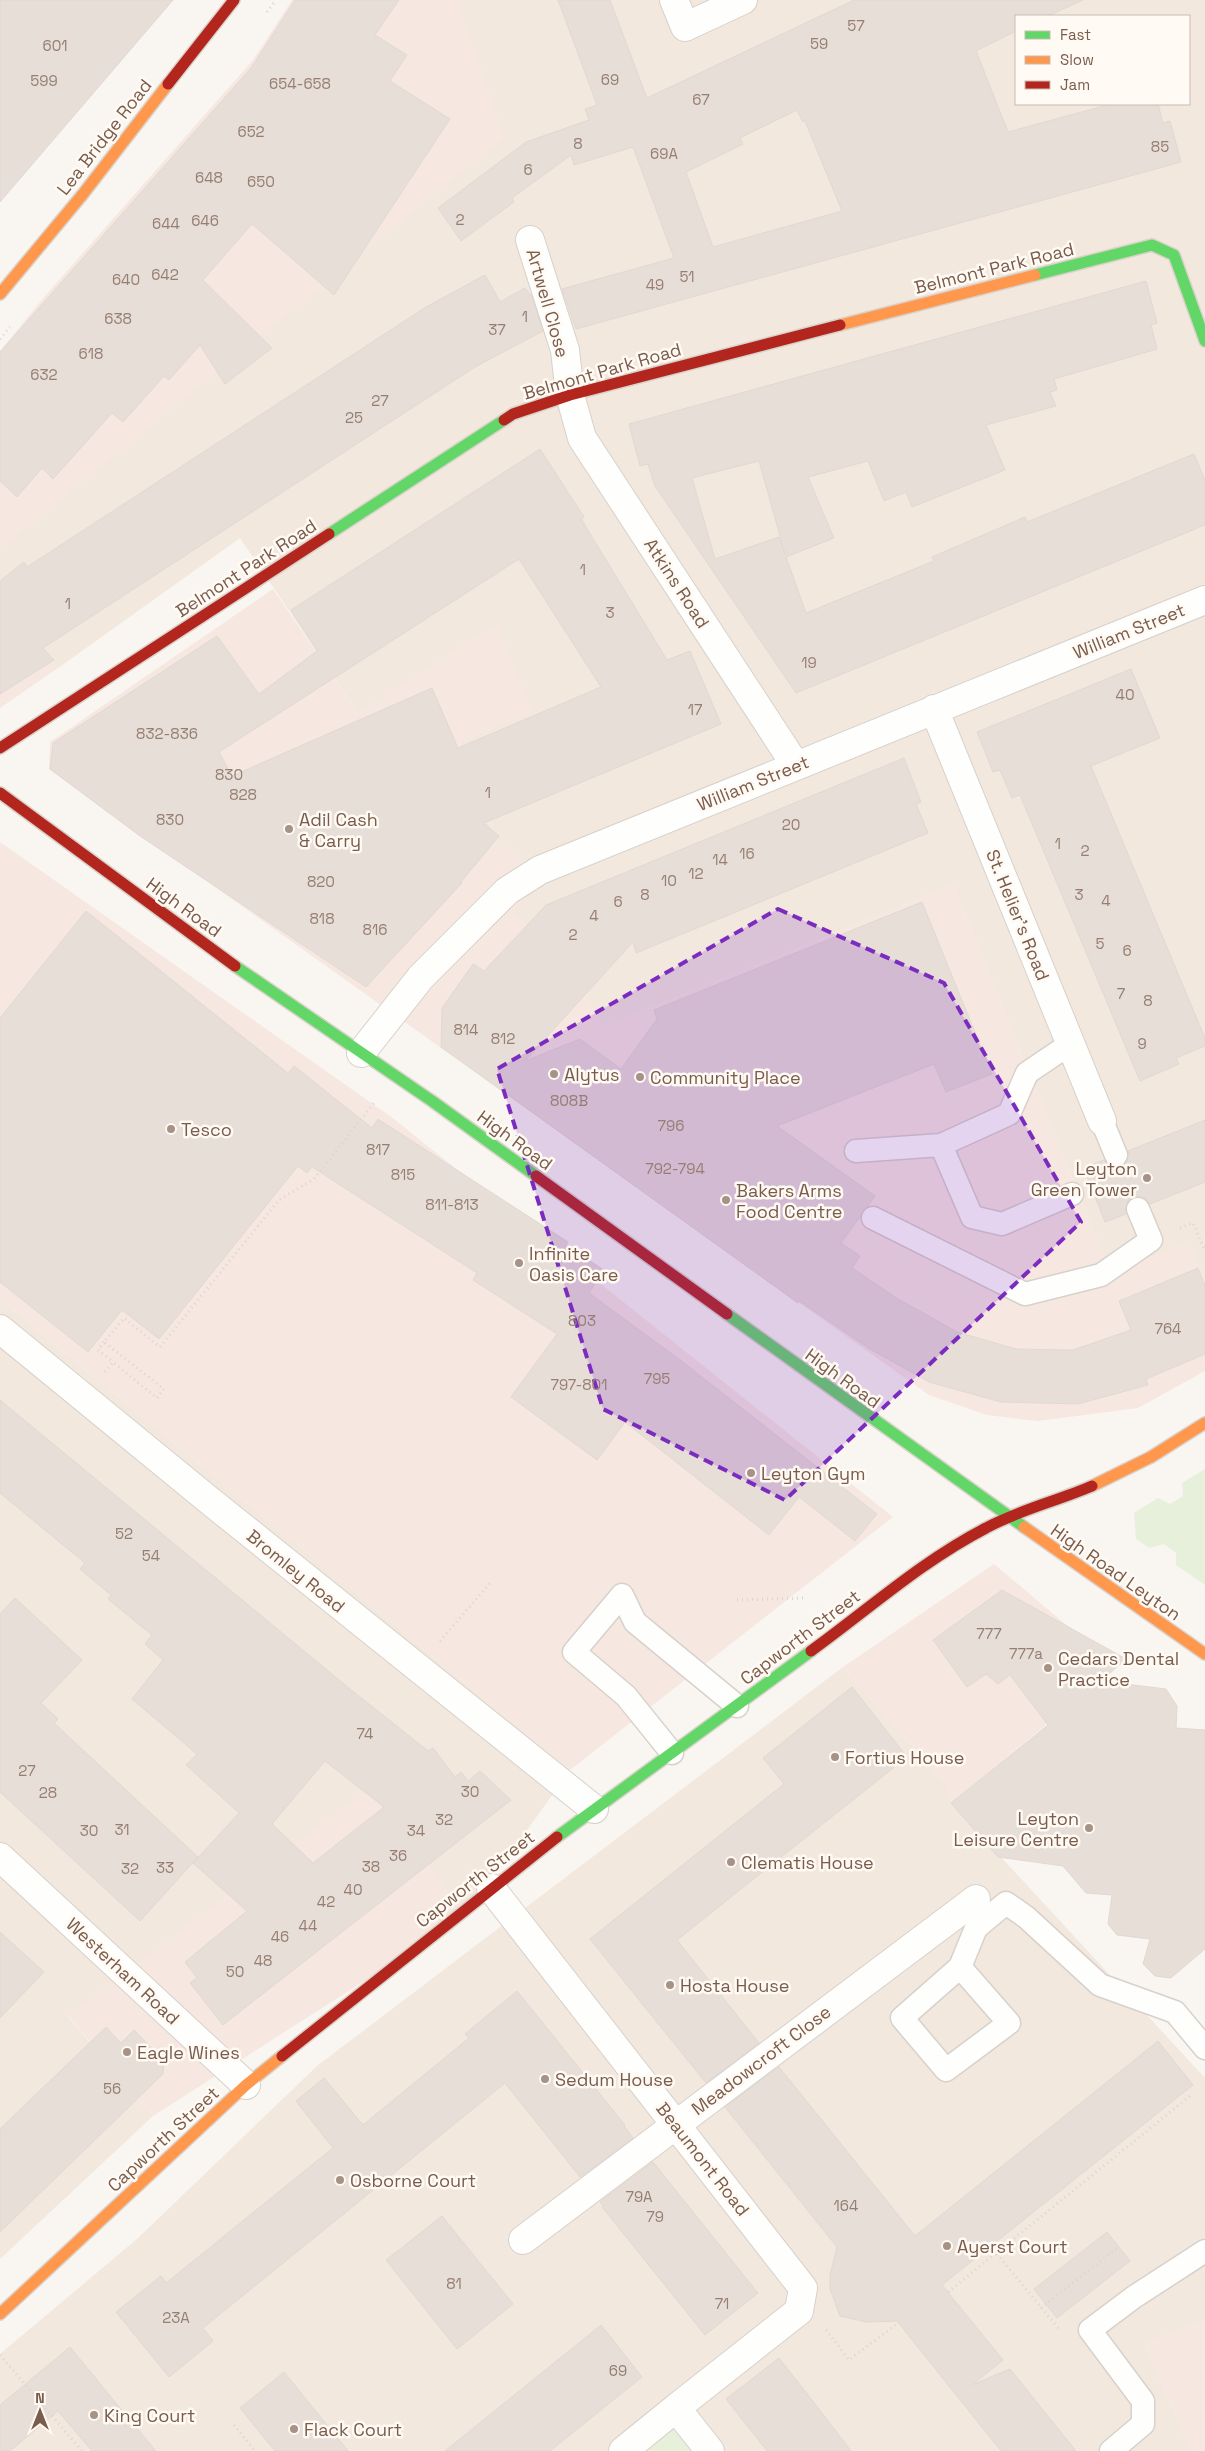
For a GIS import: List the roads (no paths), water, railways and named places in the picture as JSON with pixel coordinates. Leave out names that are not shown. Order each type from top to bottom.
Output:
[{"type":"street","name":"Lea Bridge Road","points":[[0,294],[83,194],[234,0]]},
{"type":"street","points":[[674,0],[684,27],[742,0]]},
{"type":"street","name":"Artwell Close","points":[[530,240],[565,350],[570,395]]},
{"type":"street","name":"Belmont Park Road","points":[[0,748],[513,414],[570,395],[1152,245],[1174,255],[1205,341]]},
{"type":"street","name":"Atkins Road","points":[[570,395],[582,438],[796,766]]},
{"type":"street","name":"William Street","points":[[361,1053],[421,977],[507,891],[540,870],[1205,600]]},
{"type":"street","name":"St. Helier's Road","points":[[934,709],[1102,1121]]},
{"type":"street","name":"High Road","points":[[0,793],[222,957],[394,1076],[1008,1517]]},
{"type":"street","name":"Bromley Road","points":[[0,1329],[416,1668],[594,1809]]},
{"type":"street","name":"Capworth Street","points":[[0,2314],[246,2085],[491,1888],[594,1809],[737,1706],[932,1559],[960,1541],[1008,1517],[1053,1502],[1104,1481],[1177,1444],[1205,1423]]},
{"type":"street","name":"High Road Leyton","points":[[1008,1517],[1205,1654]]},
{"type":"street","name":"Westerham Road","points":[[0,1857],[246,2085]]},
{"type":"street","name":"Beaumont Road","points":[[491,1888],[803,2288],[800,2311],[676,2408]]},
{"type":"street","name":"Meadowcroft Close","points":[[523,2240],[976,1899]]},
{"type":"street","points":[[623,2451],[676,2408],[710,2451]]},
{"type":"lane","points":[[856,1151],[941,1145],[1009,1114],[1027,1073],[1070,1044]]},
{"type":"lane","points":[[1102,1121],[1116,1156]]},
{"type":"lane","points":[[941,1145],[972,1217],[1002,1224],[1072,1194]]},
{"type":"lane","points":[[873,1218],[1025,1294],[1101,1275],[1151,1240],[1138,1209]]},
{"type":"lane","points":[[672,1753],[626,1696],[574,1652],[622,1594],[635,1622],[737,1706]]},
{"type":"lane","points":[[960,1967],[1008,2023],[946,2070],[902,2018],[960,1967],[976,1928],[1006,1903],[1026,1917],[1100,1985],[1175,2012],[1205,2048]]},
{"type":"lane","points":[[1111,2451],[1143,2424],[1143,2401],[1090,2330],[1134,2296],[1205,2251]]},
{"type":"place","name":"Adil Cash & Carry","points":[[289,829]]},
{"type":"place","name":"Alytus","points":[[554,1074]]},
{"type":"place","name":"Community Place","points":[[640,1077]]},
{"type":"place","name":"Tesco","points":[[171,1129]]},
{"type":"place","name":"Leyton Green Tower","points":[[1147,1178]]},
{"type":"place","name":"Bakers Arms Food Centre","points":[[726,1200]]},
{"type":"place","name":"Infinite Oasis Care","points":[[519,1263]]},
{"type":"place","name":"Leyton Gym","points":[[751,1473]]},
{"type":"place","name":"Cedars Dental Practice","points":[[1048,1668]]},
{"type":"place","name":"Fortius House","points":[[835,1757]]},
{"type":"place","name":"Leyton Leisure Centre","points":[[1089,1828]]},
{"type":"place","name":"Clematis House","points":[[731,1862]]},
{"type":"place","name":"Hosta House","points":[[670,1985]]},
{"type":"place","name":"Eagle Wines","points":[[127,2052]]},
{"type":"place","name":"Sedum House","points":[[545,2079]]},
{"type":"place","name":"Osborne Court","points":[[340,2180]]},
{"type":"place","name":"Ayerst Court","points":[[947,2246]]},
{"type":"place","name":"King Court","points":[[94,2415]]},
{"type":"place","name":"Flack Court","points":[[294,2429]]}]
